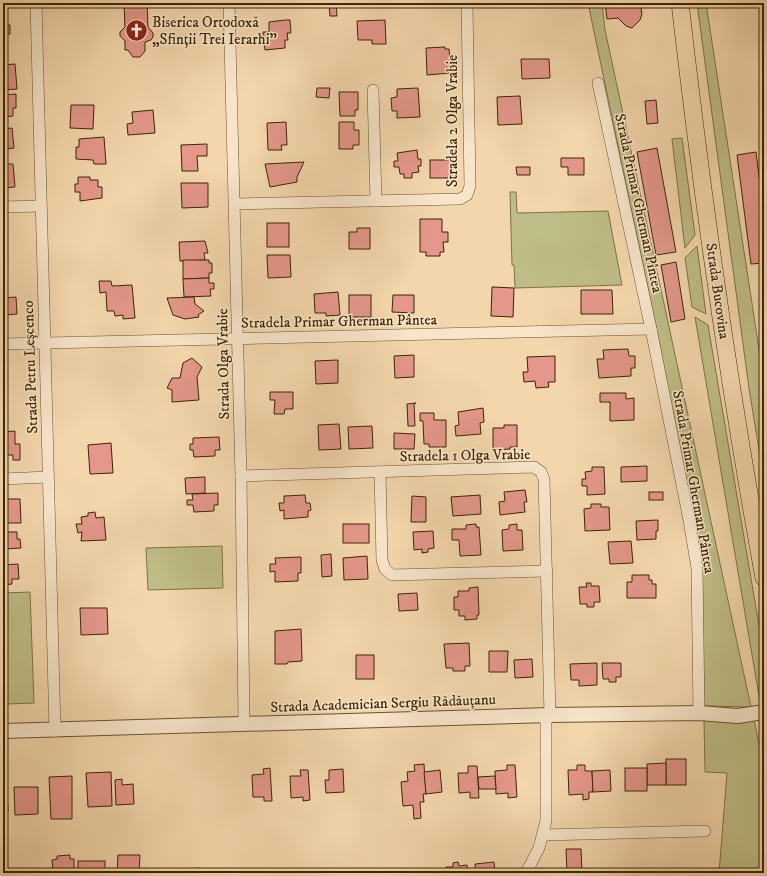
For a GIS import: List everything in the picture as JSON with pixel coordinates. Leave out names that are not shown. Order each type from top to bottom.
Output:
[{"type":"main road","name":"Strada Bucovina","points":[[680,3],[693,117],[725,344],[764,578]]},
{"type":"street","name":"Strada Petru Leșcenco","points":[[36,3],[54,731]]},
{"type":"street","name":"Strada Olga Vrabie","points":[[229,3],[241,476],[244,724]]},
{"type":"street","name":"Stradela 2 Olga Vrabie","points":[[235,204],[460,199],[467,195],[469,190],[467,3]]},
{"type":"street","name":"Strada Primar Gherman Pîntea","points":[[598,83],[651,330]]},
{"type":"street","points":[[373,90],[376,201]]},
{"type":"street","points":[[3,207],[41,206]]},
{"type":"street","name":"Stradela Primar Gherman Pântea","points":[[3,344],[651,330]]},
{"type":"street","name":"Strada Primar Gherman Pântea","points":[[651,330],[689,520],[697,568],[699,713]]},
{"type":"street","name":"Stradela 1 Olga Vrabie","points":[[241,476],[534,467],[538,469],[544,479],[547,571],[548,715],[546,821],[543,835],[526,873]]},
{"type":"street","points":[[380,472],[382,560],[385,569],[392,575],[547,571]]},
{"type":"street","points":[[3,479],[48,478]]},
{"type":"street","name":"Strada Academician Sergiu Rădăuțanu","points":[[3,731],[54,731],[548,715],[699,713],[738,716],[764,712]]},
{"type":"street","points":[[543,835],[705,831]]},
{"type":"shaded area","points":[[588,3],[602,3],[605,30],[751,707],[704,706],[702,568],[658,336]]},
{"type":"shaded area","points":[[697,3],[706,3],[764,382],[764,481],[749,388]]},
{"type":"shaded area","points":[[682,138],[695,235],[685,248],[672,139]]},
{"type":"shaded area","points":[[510,192],[516,192],[517,213],[608,211],[622,285],[515,288],[514,265],[512,265]]},
{"type":"shaded area","points":[[697,246],[706,314],[692,307],[685,258]]},
{"type":"shaded area","points":[[695,317],[708,325],[764,655],[764,707],[761,708]]},
{"type":"shaded area","points":[[222,546],[223,588],[148,590],[146,548]]},
{"type":"shaded area","points":[[30,592],[34,703],[7,704],[3,593]]},
{"type":"shaded area","points":[[704,719],[754,720],[764,767],[764,873],[719,873],[727,773],[705,772]]},
{"type":"building","name":"Biserica Ortodoxă „Sfinții Trei Ierarhi”","points":[[120,3],[147,3],[148,27],[153,33],[153,37],[151,40],[145,42],[145,51],[140,57],[133,57],[128,50],[125,50],[125,41],[120,36],[120,32],[125,27],[124,4]]},
{"type":"building","points":[[329,3],[336,3],[337,16],[330,16]]},
{"type":"building","points":[[605,3],[640,3],[642,14],[640,20],[632,28],[626,26],[618,18],[607,19]]},
{"type":"building","points":[[290,20],[291,33],[287,33],[288,40],[285,40],[285,48],[265,50],[263,32],[269,32],[269,22]]},
{"type":"building","points":[[385,20],[386,44],[372,44],[372,40],[358,40],[357,21]]},
{"type":"building","points":[[3,25],[10,25],[10,34],[6,34],[7,51],[3,51]]},
{"type":"building","points":[[445,47],[445,49],[449,49],[451,73],[427,75],[426,48]]},
{"type":"building","points":[[521,59],[549,59],[550,78],[522,79]]},
{"type":"building","points":[[15,64],[17,89],[3,90],[3,65]]},
{"type":"building","points":[[317,88],[330,88],[329,98],[316,97]]},
{"type":"building","points":[[418,88],[420,117],[397,118],[397,111],[392,111],[391,98],[397,97],[397,89]]},
{"type":"building","points":[[339,92],[358,92],[358,110],[355,110],[355,116],[340,116]]},
{"type":"building","points":[[16,94],[16,108],[13,108],[13,116],[3,117],[3,95]]},
{"type":"building","points":[[520,96],[522,124],[498,125],[497,97]]},
{"type":"building","points":[[656,100],[658,123],[647,124],[645,101]]},
{"type":"building","points":[[71,105],[94,105],[93,129],[70,128]]},
{"type":"building","points":[[153,110],[155,133],[128,135],[127,124],[133,123],[132,112]]},
{"type":"building","points":[[286,122],[287,145],[281,145],[282,150],[268,150],[267,123]]},
{"type":"building","points":[[339,122],[354,122],[354,130],[359,130],[359,145],[353,145],[353,149],[339,149]]},
{"type":"building","points":[[12,128],[14,148],[4,149],[5,155],[3,155],[3,129]]},
{"type":"building","points":[[104,137],[106,164],[94,164],[93,160],[76,159],[76,147],[79,147],[79,139]]},
{"type":"building","points":[[207,144],[207,156],[197,156],[198,171],[182,171],[181,145]]},
{"type":"building","points":[[657,148],[676,252],[656,255],[637,152]]},
{"type":"building","points":[[417,150],[418,159],[421,159],[421,166],[418,166],[419,172],[412,173],[412,178],[404,178],[404,174],[400,174],[399,167],[394,167],[394,161],[398,161],[397,153]]},
{"type":"building","points":[[756,152],[764,217],[764,263],[751,264],[737,155]]},
{"type":"building","points":[[3,158],[7,158],[7,164],[13,164],[15,187],[3,188]]},
{"type":"building","points":[[561,158],[584,158],[584,175],[568,175],[568,167],[561,167]]},
{"type":"building","points":[[430,160],[452,160],[452,178],[430,178]]},
{"type":"building","points":[[304,162],[297,177],[297,182],[270,187],[265,164]]},
{"type":"building","points":[[516,167],[530,167],[530,175],[517,175]]},
{"type":"building","points":[[78,177],[90,177],[90,180],[98,180],[98,187],[102,187],[102,198],[80,201],[80,192],[75,192],[75,184],[78,184]]},
{"type":"building","points":[[181,183],[208,183],[208,207],[182,208]]},
{"type":"building","points":[[420,219],[442,219],[442,232],[448,232],[448,242],[443,242],[444,252],[440,252],[440,256],[426,256],[426,252],[420,252]]},
{"type":"building","points":[[267,223],[289,223],[289,247],[267,247]]},
{"type":"building","points":[[357,228],[370,228],[370,249],[349,249],[349,232],[357,232]]},
{"type":"building","points":[[205,241],[208,253],[204,253],[205,260],[180,261],[179,242]]},
{"type":"building","points":[[267,255],[290,255],[291,277],[268,278]]},
{"type":"building","points":[[183,260],[209,260],[209,263],[212,263],[212,273],[209,273],[209,278],[183,279]]},
{"type":"building","points":[[676,262],[685,319],[671,322],[661,265]]},
{"type":"building","points":[[209,278],[209,283],[214,283],[214,289],[210,289],[211,296],[184,297],[183,279]]},
{"type":"building","points":[[99,281],[111,281],[112,286],[132,285],[135,318],[123,319],[123,315],[115,316],[114,311],[107,311],[106,292],[100,293]]},
{"type":"building","points":[[492,287],[514,288],[513,317],[491,316]]},
{"type":"building","points":[[581,290],[612,290],[613,314],[581,314]]},
{"type":"building","points":[[338,292],[340,315],[326,316],[326,313],[315,313],[314,294]]},
{"type":"building","points":[[349,295],[371,295],[371,317],[349,317]]},
{"type":"building","points":[[393,295],[414,295],[414,313],[392,312]]},
{"type":"building","points":[[16,297],[17,314],[3,315],[3,298]]},
{"type":"building","points":[[194,297],[195,304],[204,311],[198,315],[199,317],[185,319],[173,315],[167,298]]},
{"type":"building","points":[[628,349],[629,356],[635,356],[635,368],[631,368],[631,376],[599,378],[597,359],[604,359],[603,350]]},
{"type":"building","points":[[414,355],[414,377],[395,378],[394,356]]},
{"type":"building","points":[[555,356],[555,382],[548,382],[549,387],[536,388],[535,381],[524,382],[523,372],[528,372],[527,357]]},
{"type":"building","points":[[192,358],[202,367],[197,377],[199,400],[172,402],[172,390],[167,388],[172,378],[180,378],[183,363]]},
{"type":"building","points":[[338,360],[338,383],[316,384],[315,361]]},
{"type":"building","points":[[270,392],[293,392],[293,409],[285,409],[284,414],[274,414],[275,400],[270,400]]},
{"type":"building","points":[[600,393],[626,393],[626,399],[634,398],[634,420],[610,421],[610,402],[600,402]]},
{"type":"building","points":[[416,403],[414,404],[415,426],[408,426],[407,404]]},
{"type":"building","points":[[483,408],[484,422],[480,423],[481,434],[456,436],[455,426],[459,425],[458,412]]},
{"type":"building","points":[[420,413],[434,413],[434,420],[446,420],[446,447],[429,447],[429,444],[424,444],[423,421],[420,421]]},
{"type":"building","points":[[339,424],[341,449],[319,450],[318,425]]},
{"type":"building","points":[[504,425],[517,425],[517,447],[493,450],[493,428],[504,428]]},
{"type":"building","points":[[372,426],[373,448],[349,449],[348,427]]},
{"type":"building","points":[[15,431],[15,444],[20,444],[20,460],[13,460],[13,455],[3,455],[3,432]]},
{"type":"building","points":[[394,433],[415,434],[414,449],[394,449]]},
{"type":"building","points":[[219,437],[220,450],[215,450],[215,456],[194,457],[193,450],[190,450],[190,444],[193,444],[193,438]]},
{"type":"building","points":[[111,443],[113,473],[90,474],[88,445]]},
{"type":"building","points":[[647,466],[647,481],[621,482],[621,467]]},
{"type":"building","points":[[592,467],[604,467],[605,494],[587,495],[587,486],[582,486],[582,479],[586,479],[585,472],[592,471]]},
{"type":"building","points":[[205,477],[205,493],[186,494],[185,478]]},
{"type":"building","points":[[525,490],[527,502],[524,502],[525,512],[500,515],[499,502],[505,501],[504,492]]},
{"type":"building","points":[[649,492],[663,492],[663,500],[649,500]]},
{"type":"building","points":[[218,493],[218,505],[214,505],[214,511],[194,512],[193,505],[187,505],[187,500],[193,500],[192,494]]},
{"type":"building","points":[[305,495],[306,503],[310,503],[311,510],[308,511],[308,517],[284,519],[284,510],[280,511],[279,503],[284,503],[284,496]]},
{"type":"building","points":[[480,495],[481,514],[453,516],[451,497]]},
{"type":"building","points":[[412,496],[426,497],[426,522],[411,522]]},
{"type":"building","points":[[6,499],[20,499],[21,523],[7,523],[7,527],[3,527],[3,504],[6,504]]},
{"type":"building","points":[[591,504],[601,504],[601,507],[609,507],[610,530],[585,531],[584,509],[591,508]]},
{"type":"building","points":[[95,512],[96,518],[104,517],[106,540],[81,541],[82,532],[78,533],[76,524],[82,524],[81,517],[88,516],[88,513]]},
{"type":"building","points":[[658,520],[656,539],[637,540],[636,521]]},
{"type":"building","points":[[343,524],[369,524],[369,543],[343,543]]},
{"type":"building","points":[[476,524],[476,527],[479,527],[481,555],[460,556],[459,540],[452,540],[452,529],[466,529],[466,525]]},
{"type":"building","points":[[517,524],[517,530],[522,530],[523,550],[503,551],[502,530],[509,529],[509,525]]},
{"type":"building","points":[[433,531],[434,548],[428,549],[428,552],[422,553],[422,549],[414,550],[413,532]]},
{"type":"building","points":[[3,532],[17,532],[17,539],[20,539],[21,548],[3,549]]},
{"type":"building","points":[[631,541],[633,563],[610,564],[608,542]]},
{"type":"building","points":[[331,554],[332,576],[322,577],[321,555]]},
{"type":"building","points":[[367,556],[368,579],[344,580],[343,558]]},
{"type":"building","points":[[301,557],[301,573],[298,573],[298,581],[275,582],[275,571],[270,572],[270,564],[276,564],[275,558]]},
{"type":"building","points":[[18,564],[19,579],[12,579],[12,584],[3,585],[3,565]]},
{"type":"building","points":[[632,575],[649,575],[649,580],[652,580],[652,584],[656,584],[656,598],[627,598],[627,582],[632,582]]},
{"type":"building","points":[[586,583],[591,583],[591,586],[599,586],[600,602],[594,602],[594,607],[587,607],[587,604],[580,604],[579,587],[587,587]]},
{"type":"building","points":[[478,587],[479,615],[477,615],[477,619],[465,620],[465,616],[459,616],[459,610],[454,610],[454,597],[458,597],[458,591],[469,591],[469,588]]},
{"type":"building","points":[[417,593],[418,610],[399,611],[398,594]]},
{"type":"building","points":[[80,608],[107,608],[108,634],[81,635]]},
{"type":"building","points":[[301,629],[302,661],[288,662],[287,664],[275,664],[275,631]]},
{"type":"building","points":[[469,643],[470,666],[465,666],[465,671],[453,671],[453,668],[446,668],[444,644]]},
{"type":"building","points":[[489,651],[508,651],[507,672],[489,672]]},
{"type":"building","points":[[356,655],[374,655],[374,679],[356,679]]},
{"type":"building","points":[[532,659],[533,677],[515,678],[514,660]]},
{"type":"building","points":[[597,663],[597,685],[579,686],[579,680],[571,680],[570,664]]},
{"type":"building","points":[[602,663],[621,663],[621,677],[616,677],[616,682],[609,682],[609,679],[603,679]]},
{"type":"building","points":[[666,759],[686,759],[686,785],[666,785]]},
{"type":"building","points":[[666,763],[666,785],[647,785],[647,764]]},
{"type":"building","points":[[424,764],[426,794],[423,794],[424,802],[420,802],[421,818],[414,819],[413,805],[403,806],[401,782],[408,781],[407,772],[415,771],[414,765]]},
{"type":"building","points":[[507,765],[515,765],[517,797],[508,798],[508,793],[496,794],[495,771],[507,770]]},
{"type":"building","points":[[577,765],[585,765],[585,771],[592,771],[593,792],[589,792],[589,799],[583,800],[583,794],[569,795],[568,770],[577,770]]},
{"type":"building","points":[[468,766],[477,766],[479,798],[470,798],[470,792],[459,793],[458,773],[468,773]]},
{"type":"building","points":[[270,768],[272,801],[264,801],[264,797],[253,797],[252,775],[264,774],[263,769]]},
{"type":"building","points":[[625,768],[647,768],[647,791],[625,791]]},
{"type":"building","points":[[343,769],[344,792],[326,793],[325,780],[329,780],[329,770]]},
{"type":"building","points":[[300,770],[308,770],[310,800],[303,801],[303,797],[291,798],[290,776],[301,776]]},
{"type":"building","points":[[440,770],[442,792],[426,794],[424,772]]},
{"type":"building","points":[[610,770],[611,791],[593,792],[592,771]]},
{"type":"building","points":[[111,772],[112,806],[88,807],[86,773]]},
{"type":"building","points":[[72,776],[72,819],[51,819],[49,777]]},
{"type":"building","points":[[495,776],[496,789],[479,789],[478,777]]},
{"type":"building","points":[[122,779],[122,785],[133,784],[134,804],[116,805],[115,780]]},
{"type":"building","points":[[3,787],[7,787],[8,812],[3,812]]},
{"type":"building","points":[[14,787],[38,787],[38,814],[15,815]]},
{"type":"building","points":[[566,849],[581,849],[582,873],[567,873]]},
{"type":"building","points":[[70,855],[70,859],[74,859],[74,871],[53,872],[52,860],[57,859],[57,856]]},
{"type":"building","points":[[118,855],[140,855],[139,873],[117,873]]},
{"type":"building","points":[[78,861],[105,861],[105,873],[78,873]]},
{"type":"building","points":[[458,862],[459,866],[467,865],[468,873],[446,873],[446,867],[453,867],[453,863]]},
{"type":"building","points":[[494,862],[495,873],[476,873],[475,864]]},
{"type":"building","points":[[199,868],[199,873],[180,873],[179,870]]},
{"type":"place","name":"Biserica Ortodoxă „Sfinții Trei Ierarhi”","points":[[136,31]]}]
